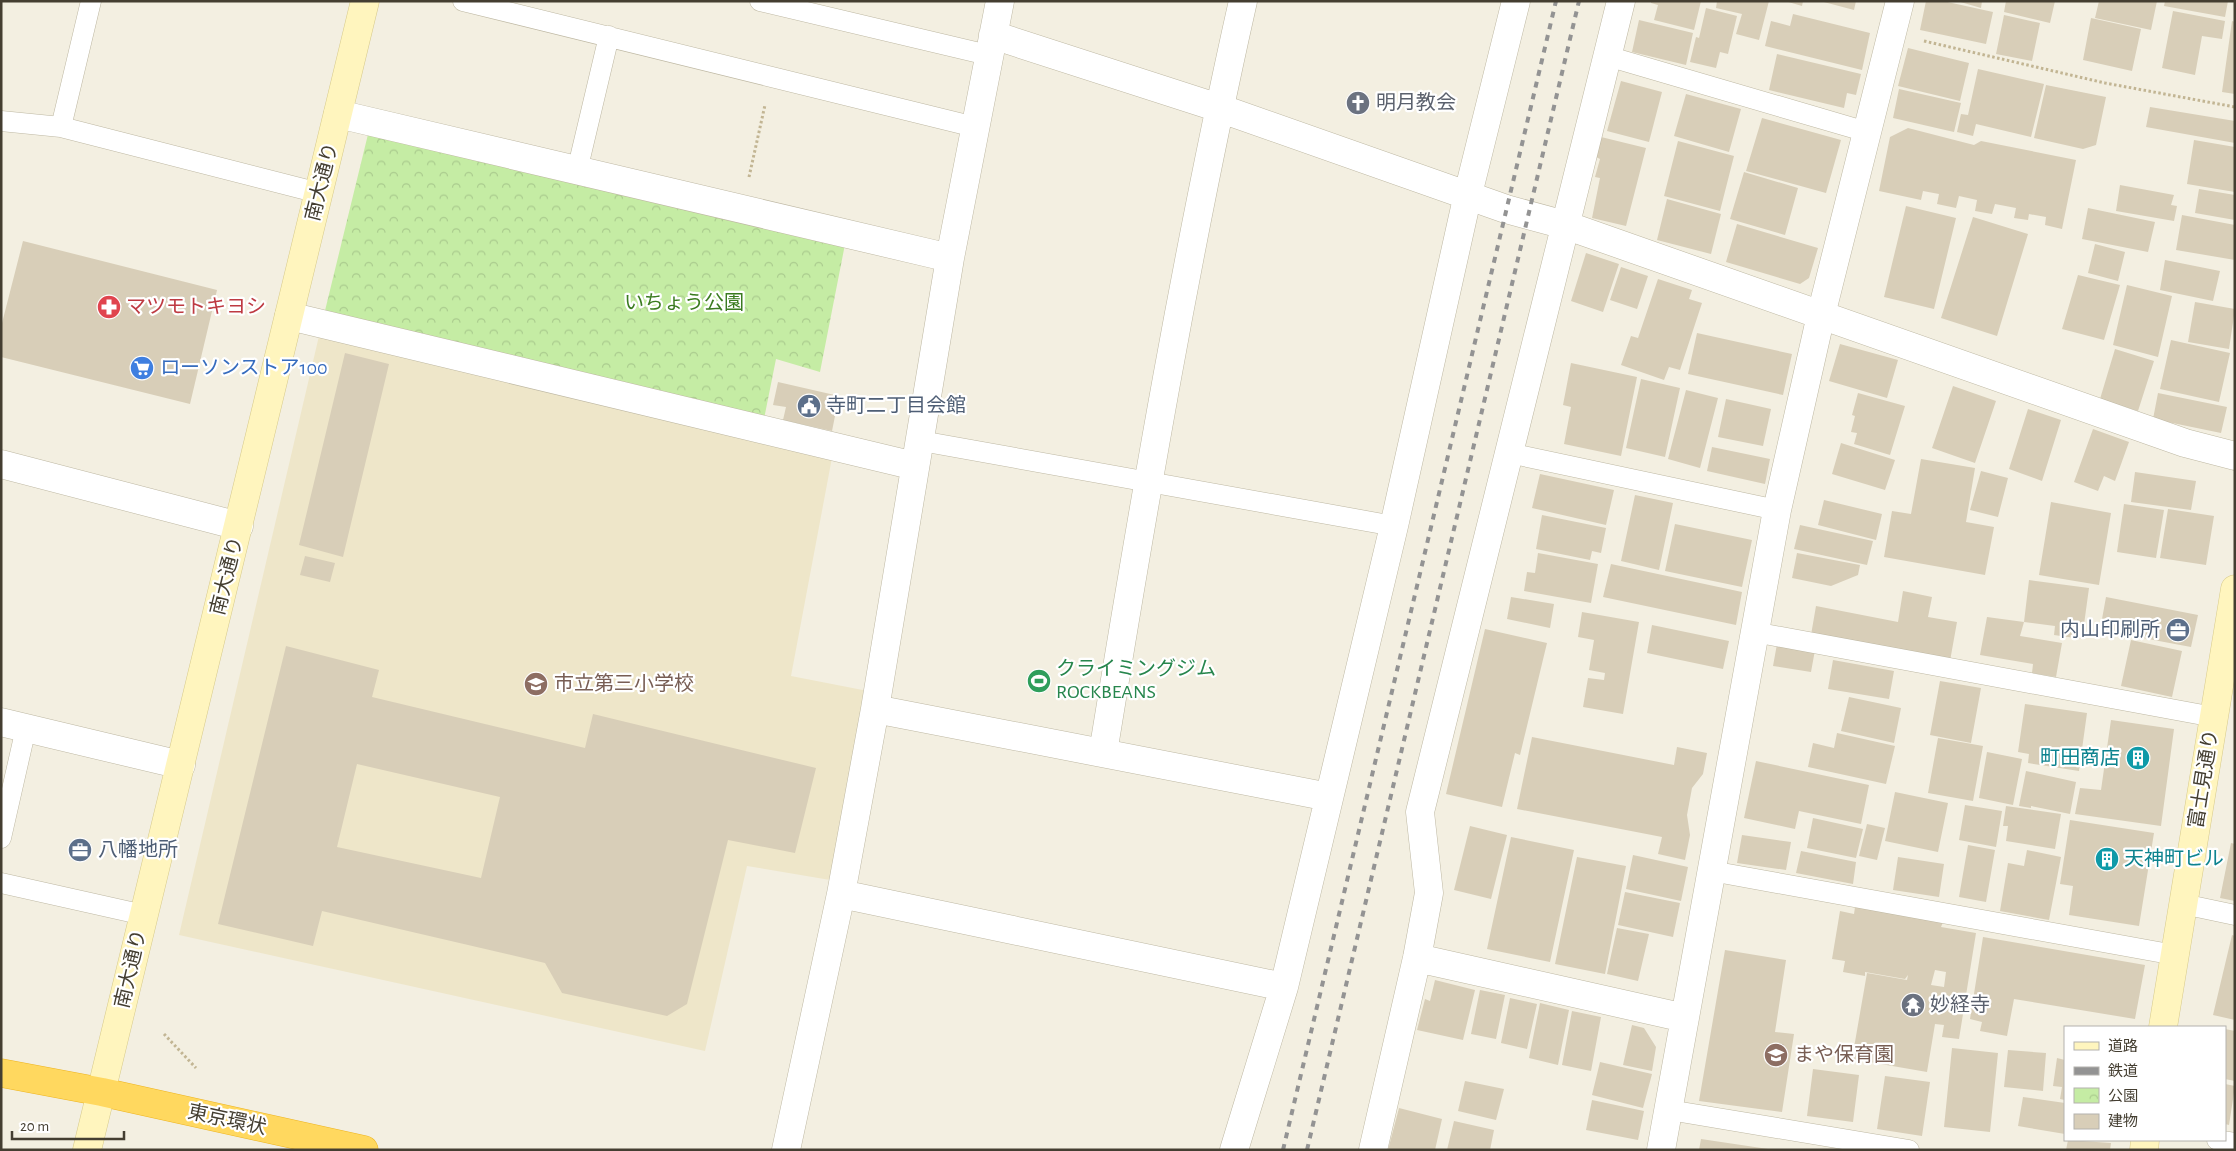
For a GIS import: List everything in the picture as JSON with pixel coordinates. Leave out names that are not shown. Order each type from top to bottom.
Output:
[{"type":"highway","name":"東京環状","points":[[1,1073],[102,1092],[364,1150]]},
{"type":"street","name":"南大通り","points":[[87,1150],[365,1]]},
{"type":"street","points":[[786,1150],[841,894],[875,709],[950,258],[1000,1]]},
{"type":"street","points":[[1103,753],[1147,483],[1219,108],[1243,1]]},
{"type":"street","points":[[1234,1150],[1284,987],[1394,526],[1468,194],[1516,1]]},
{"type":"street","points":[[1372,1150],[1417,958],[1429,892],[1420,812],[1621,1]]},
{"type":"street","points":[[1661,1150],[1777,510],[1820,315],[1900,1]]},
{"type":"street","points":[[991,45],[1219,108],[1468,194],[1506,209],[1565,224],[2185,443],[2235,456]]},
{"type":"street","points":[[338,114],[950,258]]},
{"type":"street","points":[[289,316],[918,454]]},
{"type":"street","points":[[1,464],[239,526]]},
{"type":"street","name":"富士見通り","points":[[2163,1026],[2214,717],[2232,622],[2235,589]]},
{"type":"street","points":[[875,709],[1329,797]]},
{"type":"street","points":[[14,725],[181,765]]},
{"type":"street","points":[[841,894],[1284,987]]},
{"type":"street","points":[[1417,958],[1685,1018]]},
{"type":"lane","points":[[61,127],[91,1]]},
{"type":"lane","points":[[463,1],[975,127]]},
{"type":"lane","points":[[760,1],[991,45]]},
{"type":"lane","points":[[577,170],[609,36]]},
{"type":"lane","points":[[1607,56],[1867,132]]},
{"type":"lane","points":[[1,121],[61,127],[319,193]]},
{"type":"lane","points":[[918,454],[1147,483],[1394,526]]},
{"type":"lane","points":[[1509,454],[1777,510]]},
{"type":"lane","points":[[1754,632],[2214,717]]},
{"type":"lane","points":[[1,838],[14,725]]},
{"type":"lane","points":[[1712,872],[2175,955]]},
{"type":"lane","points":[[1,883],[144,915]]},
{"type":"lane","points":[[2183,904],[2235,915]]},
{"type":"lane","points":[[1669,1110],[1909,1150]]},
{"type":"lane","points":[[2222,1141],[2235,1144]]},
{"type":"path","points":[[1892,34],[2105,83],[2235,107]]},
{"type":"path","points":[[742,209],[771,78]]},
{"type":"path","points":[[164,1034],[196,1068]]},
{"type":"shaded area","name":"市立第三小学校","points":[[322,323],[834,447],[791,676],[878,693],[842,882],[747,866],[705,1051],[179,935]]},
{"type":"green space","name":"いちょう公園","points":[[371,122],[847,234],[820,372],[776,359],[762,429],[322,323]]},
{"type":"building","points":[[1651,1],[1701,1],[1694,30],[1654,20],[1658,5],[1651,3]]},
{"type":"building","points":[[1717,1],[1769,1],[1759,40],[1736,34],[1742,14],[1716,8]]},
{"type":"building","points":[[1785,1],[1803,1],[1802,6]]},
{"type":"building","points":[[1820,1],[1856,1],[1854,10]]},
{"type":"building","points":[[1926,1],[1943,1],[1993,12],[1986,44],[1920,30]]},
{"type":"building","points":[[1957,1],[1982,1],[1981,8]]},
{"type":"building","points":[[2006,1],[2055,1],[2050,23],[2004,12]]},
{"type":"building","points":[[2099,1],[2157,1],[2151,30],[2095,18]]},
{"type":"building","points":[[2165,1],[2228,1],[2225,17],[2164,6]]},
{"type":"building","points":[[1706,8],[1737,16],[1728,54],[1720,52],[1716,68],[1690,62],[1696,37],[1699,38]]},
{"type":"building","points":[[2173,11],[2225,21],[2222,39],[2202,36],[2195,75],[2162,68]]},
{"type":"building","points":[[1793,14],[1870,33],[1862,70],[1765,46],[1771,21],[1790,26]]},
{"type":"building","points":[[2004,15],[2040,23],[2032,61],[1996,54]]},
{"type":"building","points":[[2091,18],[2141,29],[2132,71],[2083,60]]},
{"type":"building","points":[[1639,20],[1693,33],[1686,65],[1632,52]]},
{"type":"building","points":[[2232,21],[2235,22],[2235,94],[2222,92]]},
{"type":"building","points":[[1908,48],[1969,63],[1960,101],[1898,86]]},
{"type":"building","points":[[1777,54],[1861,74],[1856,95],[1847,93],[1844,108],[1769,90]]},
{"type":"building","points":[[1978,69],[2044,84],[2031,137],[1976,124],[1973,136],[1957,132],[1961,114],[1968,115]]},
{"type":"building","points":[[1621,81],[1662,92],[1649,142],[1607,131]]},
{"type":"building","points":[[2046,85],[2106,97],[2096,145],[2083,149],[2034,138]]},
{"type":"building","points":[[1899,89],[1961,103],[1954,132],[1893,118]]},
{"type":"building","points":[[1686,94],[1741,109],[1729,152],[1674,136]]},
{"type":"building","points":[[2150,107],[2235,121],[2235,143],[2146,127]]},
{"type":"building","points":[[1762,118],[1841,140],[1826,193],[1746,171]]},
{"type":"building","points":[[1908,128],[1974,145],[1981,141],[2076,160],[2062,229],[2045,225],[2046,217],[2029,214],[2028,220],[2014,218],[2016,208],[1995,204],[1992,214],[1975,211],[1977,200],[1959,196],[1956,208],[1937,204],[1939,194],[1923,191],[1921,200],[1879,191],[1890,137]]},
{"type":"building","points":[[1601,137],[1646,148],[1626,226],[1592,218],[1600,178],[1595,177],[1600,159],[1596,157]]},
{"type":"building","points":[[2194,140],[2235,147],[2235,192],[2187,184]]},
{"type":"building","points":[[1678,141],[1734,156],[1720,211],[1664,196]]},
{"type":"building","points":[[1744,172],[1798,188],[1785,235],[1730,219]]},
{"type":"building","points":[[2120,185],[2174,195],[2171,205],[2177,206],[2174,221],[2116,211]]},
{"type":"building","points":[[2199,189],[2235,195],[2235,220],[2195,213]]},
{"type":"building","points":[[1667,199],[1721,214],[1711,254],[1657,240]]},
{"type":"building","points":[[1906,206],[1956,218],[1934,309],[1884,297]]},
{"type":"building","points":[[2088,208],[2155,222],[2148,252],[2082,239]]},
{"type":"building","points":[[2182,215],[2235,225],[2235,260],[2176,250]]},
{"type":"building","points":[[1973,217],[2028,234],[1997,336],[1941,318]]},
{"type":"building","points":[[1737,224],[1818,248],[1809,278],[1800,284],[1726,262]]},
{"type":"building","points":[[23,241],[217,290],[190,404],[1,357],[1,327]]},
{"type":"building","points":[[2095,244],[2125,252],[2118,281],[2088,273]]},
{"type":"building","points":[[1586,253],[1619,264],[1603,312],[1571,301]]},
{"type":"building","points":[[2165,260],[2220,271],[2213,301],[2160,290]]},
{"type":"building","points":[[1621,267],[1648,276],[1637,309],[1610,300]]},
{"type":"building","points":[[2078,275],[2120,285],[2104,340],[2062,329]]},
{"type":"building","points":[[1658,279],[1692,290],[1689,299],[1702,303],[1680,370],[1669,367],[1664,380],[1621,365],[1631,336],[1638,338]]},
{"type":"building","points":[[2127,285],[2172,296],[2158,357],[2113,345]]},
{"type":"building","points":[[2195,302],[2235,309],[2229,349],[2188,342]]},
{"type":"building","points":[[1697,333],[1792,354],[1783,395],[1688,374]]},
{"type":"building","points":[[2171,340],[2230,353],[2219,402],[2160,389]]},
{"type":"building","points":[[1840,344],[1898,360],[1887,398],[1829,381]]},
{"type":"building","points":[[2115,349],[2154,361],[2138,411],[2100,399]]},
{"type":"building","points":[[345,353],[389,364],[343,557],[299,545]]},
{"type":"building","points":[[1571,363],[1637,377],[1621,456],[1564,444],[1571,407],[1563,405]]},
{"type":"building","points":[[1641,379],[1680,388],[1665,457],[1626,448]]},
{"type":"building","name":"寺町二丁目会館","points":[[778,382],[839,396],[832,431],[783,420],[786,407],[773,405]]},
{"type":"building","points":[[1953,386],[1996,401],[1975,463],[1932,448]]},
{"type":"building","points":[[1686,390],[1718,398],[1700,468],[1668,459]]},
{"type":"building","points":[[1858,393],[1905,406],[1890,455],[1854,444],[1857,433],[1851,432],[1855,416],[1852,415]]},
{"type":"building","points":[[2158,393],[2227,407],[2221,433],[2153,419]]},
{"type":"building","points":[[1726,399],[1771,409],[1763,446],[1718,437]]},
{"type":"building","points":[[2028,409],[2061,420],[2042,481],[2009,469]]},
{"type":"building","points":[[2093,429],[2129,442],[2115,481],[2104,476],[2098,491],[2074,482]]},
{"type":"building","points":[[1841,443],[1895,460],[1885,490],[1832,474]]},
{"type":"building","points":[[1712,447],[1770,459],[1765,484],[1707,471]]},
{"type":"building","points":[[1921,459],[1975,468],[1966,522],[1994,527],[1985,575],[1884,557],[1892,511],[1911,514]]},
{"type":"building","points":[[1981,471],[2008,478],[1998,517],[1970,510]]},
{"type":"building","points":[[2135,472],[2196,481],[2191,510],[2131,502]]},
{"type":"building","points":[[1540,474],[1614,490],[1606,525],[1532,508]]},
{"type":"building","points":[[1635,495],[1673,503],[1659,570],[1621,561]]},
{"type":"building","points":[[1824,500],[1882,514],[1876,540],[1818,525]]},
{"type":"building","points":[[2051,502],[2111,513],[2099,585],[2039,575]]},
{"type":"building","points":[[2124,504],[2164,510],[2156,558],[2117,552]]},
{"type":"building","points":[[2168,509],[2214,516],[2206,565],[2160,558]]},
{"type":"building","points":[[1542,515],[1606,528],[1601,553],[1592,551],[1590,560],[1536,549]]},
{"type":"building","points":[[1675,524],[1752,540],[1742,587],[1665,571]]},
{"type":"building","points":[[1800,525],[1873,541],[1867,565],[1794,549]]},
{"type":"building","points":[[1538,553],[1598,564],[1591,603],[1524,591],[1527,572],[1535,573]]},
{"type":"building","points":[[1797,553],[1860,565],[1858,575],[1831,586],[1792,578]]},
{"type":"building","points":[[305,556],[335,563],[330,582],[300,575]]},
{"type":"building","points":[[1611,564],[1742,592],[1736,625],[1603,597]]},
{"type":"building","points":[[2029,580],[2089,588],[2082,639],[2054,635],[2055,626],[2024,622]]},
{"type":"building","points":[[1903,591],[1932,597],[1928,617],[1957,622],[1950,661],[1811,635],[1816,606],[1898,622]]},
{"type":"building","points":[[1511,597],[1554,604],[1550,628],[1507,619]]},
{"type":"building","points":[[2106,597],[2198,615],[2191,647],[2100,630]]},
{"type":"building","points":[[1582,612],[1639,622],[1623,714],[1583,707],[1588,678],[1604,680],[1605,673],[1589,670],[1594,640],[1578,637]]},
{"type":"building","points":[[1987,617],[2024,622],[2020,636],[2062,643],[2056,677],[2032,673],[2033,664],[1980,655]]},
{"type":"building","points":[[1652,625],[1729,641],[1723,669],[1647,653]]},
{"type":"building","points":[[1485,629],[1547,643],[1520,755],[1515,753],[1502,807],[1446,794]]},
{"type":"building","points":[[2131,640],[2182,651],[2172,697],[2121,686]]},
{"type":"building","points":[[1777,644],[1815,650],[1811,672],[1773,666]]},
{"type":"building","points":[[286,646],[379,670],[372,697],[585,748],[593,714],[816,768],[795,853],[728,840],[687,1004],[667,1016],[562,993],[545,963],[322,911],[313,946],[218,924]],"holes":[[[357,764],[500,797],[481,878],[337,847]]]},
{"type":"building","points":[[1833,660],[1894,671],[1889,699],[1828,689]]},
{"type":"building","points":[[1940,681],[1981,688],[1971,743],[1930,735]]},
{"type":"building","points":[[1849,697],[1901,708],[1894,743],[1841,731]]},
{"type":"building","points":[[2025,704],[2087,713],[2079,771],[2028,763],[2029,754],[2018,752]]},
{"type":"building","name":"町田商店","points":[[2111,720],[2174,729],[2161,826],[2075,814],[2080,788],[2101,790]]},
{"type":"building","points":[[1837,733],[1895,746],[1886,784],[1808,767],[1813,743],[1834,748]]},
{"type":"building","points":[[1532,737],[1674,765],[1677,747],[1707,753],[1703,774],[1692,788],[1687,815],[1690,835],[1685,860],[1658,854],[1662,837],[1517,809]]},
{"type":"building","points":[[1938,738],[1983,746],[1973,801],[1928,793]]},
{"type":"building","points":[[1987,752],[2022,759],[2013,805],[1979,798]]},
{"type":"building","points":[[1756,761],[1869,785],[1861,824],[1799,811],[1795,829],[1744,818]]},
{"type":"building","points":[[2026,771],[2076,782],[2070,814],[2031,806],[2031,808],[2019,806]]},
{"type":"building","points":[[1895,792],[1948,803],[1938,852],[1885,841]]},
{"type":"building","points":[[1965,805],[2002,811],[1996,847],[1959,840]]},
{"type":"building","points":[[2006,806],[2061,814],[2055,849],[2006,841],[2008,826],[2003,826]]},
{"type":"building","points":[[1813,818],[1863,829],[1856,858],[1807,848]]},
{"type":"building","name":"天神町ビル","points":[[2070,820],[2154,833],[2139,926],[2069,915],[2073,886],[2060,884]]},
{"type":"building","points":[[1867,824],[1885,828],[1877,860],[1859,856]]},
{"type":"building","points":[[1470,826],[1507,835],[1491,899],[1454,890]]},
{"type":"building","points":[[1742,835],[1791,842],[1786,870],[1737,863]]},
{"type":"building","points":[[1511,837],[1574,850],[1550,962],[1487,949]]},
{"type":"building","points":[[2231,843],[2235,844],[2235,901],[2220,898]]},
{"type":"building","points":[[1968,845],[1995,850],[1986,902],[1959,897]]},
{"type":"building","points":[[2027,850],[2061,857],[2049,920],[2000,911],[2008,863],[2024,866]]},
{"type":"building","points":[[1801,851],[1856,862],[1853,884],[1796,873]]},
{"type":"building","points":[[1633,855],[1688,867],[1681,901],[1626,889]]},
{"type":"building","points":[[1577,857],[1626,866],[1605,974],[1555,964]]},
{"type":"building","points":[[1898,857],[1944,864],[1939,897],[1893,890]]},
{"type":"building","points":[[1625,892],[1680,903],[1673,937],[1618,925]]},
{"type":"building","points":[[1855,907],[1943,922],[1941,927],[1976,933],[1959,1039],[1942,1037],[1944,1025],[1935,1024],[1927,1072],[1852,1059],[1867,973],[1907,980],[1908,975],[1905,979],[1865,972],[1865,976],[1843,972],[1845,961],[1832,959],[1840,911],[1854,914]],"holes":[[[1935,970],[1946,972],[1944,987],[1931,985]]]},
{"type":"building","points":[[1617,928],[1649,934],[1638,981],[1607,974]]},
{"type":"building","points":[[2232,935],[2235,936],[2235,1020],[2213,1015]]},
{"type":"building","points":[[1983,937],[2145,965],[2135,1019],[2014,999],[2007,1036],[1980,1031],[1982,1022],[1970,1019]]},
{"type":"building","points":[[1725,950],[1786,960],[1775,1032],[1794,1034],[1782,1112],[1699,1101]]},
{"type":"building","points":[[1435,980],[1475,990],[1463,1040],[1417,1030],[1425,999],[1430,1001]]},
{"type":"building","points":[[1480,990],[1505,995],[1496,1039],[1471,1034]]},
{"type":"building","points":[[1510,998],[1537,1004],[1527,1049],[1501,1043]]},
{"type":"building","points":[[1540,1003],[1569,1010],[1558,1065],[1529,1058]]},
{"type":"building","points":[[1572,1011],[1601,1017],[1591,1071],[1562,1065]]},
{"type":"building","points":[[1632,1025],[1644,1028],[1656,1047],[1652,1071],[1623,1065]]},
{"type":"building","points":[[2226,1029],[2235,1031],[2235,1081],[2226,1079]]},
{"type":"building","points":[[1952,1048],[1998,1053],[1990,1132],[1944,1127]]},
{"type":"building","points":[[2008,1050],[2046,1053],[2043,1091],[2004,1087]]},
{"type":"building","points":[[2057,1058],[2064,1060],[2064,1100],[2060,1099],[2062,1087],[2053,1086]]},
{"type":"building","points":[[1600,1062],[1652,1074],[1643,1108],[1592,1095]]},
{"type":"building","points":[[1813,1069],[1859,1075],[1853,1122],[1807,1116]]},
{"type":"building","points":[[1885,1076],[1930,1082],[1922,1136],[1877,1129]]},
{"type":"building","points":[[1465,1081],[1504,1089],[1496,1120],[1458,1111]]},
{"type":"building","points":[[2226,1084],[2235,1086],[2229,1125],[2226,1124]]},
{"type":"building","points":[[2023,1097],[2064,1103],[2064,1134],[2018,1126]]},
{"type":"building","points":[[1592,1100],[1644,1111],[1638,1140],[1586,1130]]},
{"type":"building","points":[[1399,1108],[1442,1119],[1435,1150],[1388,1150]]},
{"type":"building","points":[[1454,1121],[1494,1130],[1490,1150],[1447,1150]]},
{"type":"building","points":[[1701,1139],[1768,1149],[1768,1150],[1699,1150]]},
{"type":"building","points":[[2068,1141],[2111,1143],[2110,1150],[2066,1150]]},
{"type":"railway","points":[[1283,1150],[1556,1]]},
{"type":"railway","points":[[1307,1150],[1579,1]]},
{"type":"place","name":"明月教会","points":[[1358,103]]},
{"type":"place","name":"マツモトキヨシ","points":[[109,307]]},
{"type":"place","name":"ローソンストア100","points":[[142,368]]},
{"type":"place","name":"寺町二丁目会館","points":[[809,406]]},
{"type":"place","name":"内山印刷所","points":[[2178,630]]},
{"type":"place","name":"クライミングジム ROCKBEANS","points":[[1039,681]]},
{"type":"place","name":"市立第三小学校","points":[[536,684]]},
{"type":"place","name":"町田商店","points":[[2138,758]]},
{"type":"place","name":"八幡地所","points":[[80,850]]},
{"type":"place","name":"天神町ビル","points":[[2107,859]]},
{"type":"place","name":"妙経寺","points":[[1913,1005]]},
{"type":"place","name":"まや保育園","points":[[1776,1055]]}]
